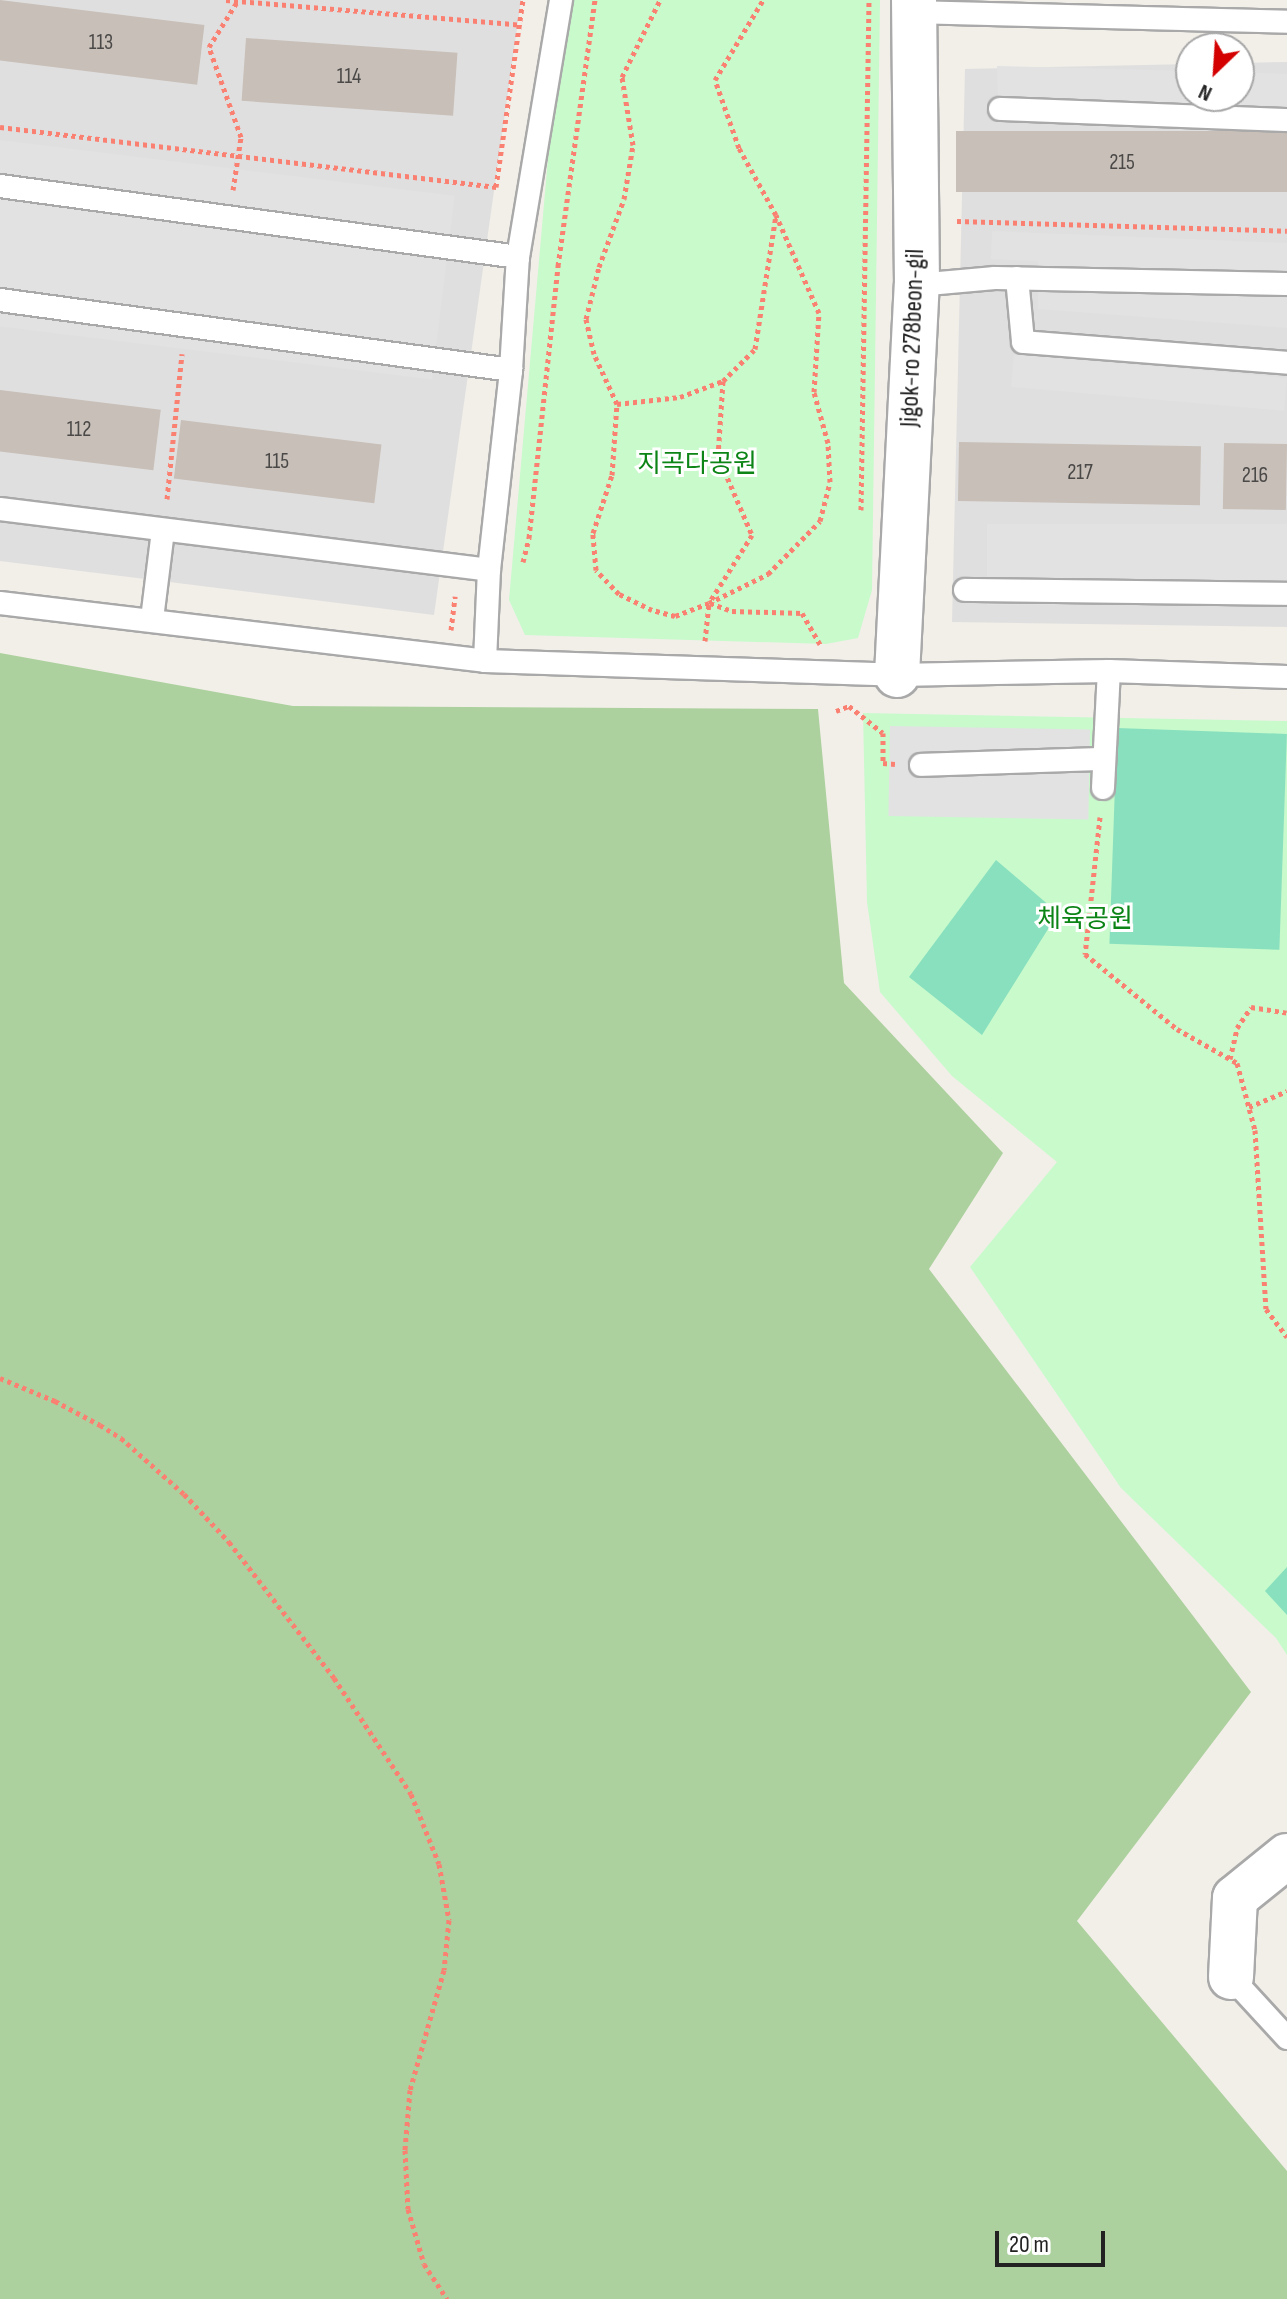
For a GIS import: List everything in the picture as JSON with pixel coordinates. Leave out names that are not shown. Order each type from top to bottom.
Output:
[{"type":"street","name":"Jigok-ro 278beon-gil","points":[[897,675],[917,285],[914,6]]},
{"type":"street","points":[[1231,1977],[1235,1898],[1287,1856]]},
{"type":"lane","points":[[485,661],[489,570],[511,370],[518,257],[561,0]]},
{"type":"lane","points":[[914,6],[1178,8],[1287,22]]},
{"type":"lane","points":[[1000,109],[1287,120]]},
{"type":"lane","points":[[0,186],[518,257]]},
{"type":"lane","points":[[1017,278],[1023,342],[1287,363]]},
{"type":"lane","points":[[917,285],[1017,278],[1287,284]]},
{"type":"lane","points":[[0,300],[511,370]]},
{"type":"lane","points":[[0,509],[489,570]]},
{"type":"lane","points":[[152,619],[163,531]]},
{"type":"lane","points":[[965,590],[1287,594]]},
{"type":"lane","points":[[0,603],[485,661],[897,675],[1109,671],[1287,677]]},
{"type":"lane","points":[[1103,788],[1109,671]]},
{"type":"lane","points":[[921,765],[1104,759]]},
{"type":"lane","points":[[1231,1977],[1287,2038]]},
{"type":"path","points":[[226,0],[521,25]]},
{"type":"path","points":[[0,127],[496,187],[523,0]]},
{"type":"path","points":[[529,538],[558,266],[595,0]]},
{"type":"path","points":[[660,0],[622,77],[633,145],[624,199],[599,267],[586,319],[594,354],[617,404],[612,475],[593,533],[596,570],[619,594],[652,610],[675,616],[768,574],[820,521],[830,482],[828,443],[814,392],[819,313],[776,215],[739,148],[715,80],[763,0]]},
{"type":"path","points":[[861,519],[869,0]]},
{"type":"path","points":[[228,218],[241,137],[209,47],[237,2]]},
{"type":"path","points":[[617,404],[680,397],[723,381],[755,349],[776,215]]},
{"type":"path","points":[[944,220],[1287,231]]},
{"type":"path","points":[[163,531],[186,325]]},
{"type":"path","points":[[704,650],[709,603],[752,535],[718,456],[723,381]]},
{"type":"path","points":[[709,603],[732,611],[802,613],[824,651]]},
{"type":"path","points":[[836,711],[849,706],[883,733],[883,763],[921,765]]},
{"type":"path","points":[[1103,788],[1085,954],[1177,1029],[1237,1063],[1255,1130],[1266,1309],[1287,1337]]},
{"type":"path","points":[[1230,1059],[1237,1028],[1251,1007],[1287,1013]]},
{"type":"path","points":[[1249,1107],[1287,1091]]},
{"type":"path","points":[[0,1378],[55,1401],[110,1431],[184,1494],[229,1542],[334,1678],[411,1794],[439,1864],[449,1920],[444,1970],[410,2090],[405,2150],[408,2209],[424,2264],[447,2299]]},
{"type":"shaded area","points":[[0,0],[521,0],[434,615],[0,561]]},
{"type":"shaded area","points":[[1287,62],[1287,627],[952,622],[965,69],[1175,64],[1175,112],[1255,112],[1255,63]]},
{"type":"shaded area","points":[[997,66],[1175,71],[1175,104],[998,101]]},
{"type":"shaded area","points":[[1255,73],[1287,74],[1287,106],[1255,105]]},
{"type":"shaded area","points":[[0,140],[455,196],[432,379],[0,326]]},
{"type":"shaded area","points":[[992,231],[1287,243],[1287,328],[1038,309],[1038,261],[991,259]]},
{"type":"shaded area","points":[[1014,354],[1287,378],[1284,411],[1011,387]]},
{"type":"shaded area","points":[[987,524],[1287,524],[1287,605],[987,605]]},
{"type":"shaded area","points":[[890,726],[1090,729],[1088,819],[888,816]]},
{"type":"green space","name":"지곡다공원","points":[[562,0],[880,0],[872,590],[858,638],[826,644],[525,635],[509,600]]},
{"type":"green space","points":[[0,653],[293,706],[818,709],[844,983],[1003,1153],[929,1269],[1251,1692],[1077,1921],[1287,2171],[1287,2299],[0,2299]]},
{"type":"green space","name":"체육공원","points":[[863,713],[1287,721],[1287,1655],[1276,1638],[1121,1488],[970,1267],[1057,1162],[952,1076],[880,992],[867,902]]},
{"type":"green space","points":[[1117,728],[1287,734],[1279,950],[1109,944]]},
{"type":"green space","points":[[996,860],[1058,913],[982,1035],[909,977]]},
{"type":"green space","points":[[1287,1567],[1287,1615],[1265,1591]]},
{"type":"building","points":[[0,0],[204,25],[197,85],[0,60]]},
{"type":"building","points":[[246,38],[457,53],[453,116],[242,101]]},
{"type":"building","points":[[956,131],[1287,131],[1287,192],[956,192]]},
{"type":"building","points":[[0,390],[161,410],[153,470],[0,451]]},
{"type":"building","points":[[181,420],[381,445],[374,503],[174,479]]},
{"type":"building","points":[[959,442],[1201,446],[1200,505],[958,501]]},
{"type":"building","points":[[1224,443],[1287,444],[1286,510],[1223,509]]}]
